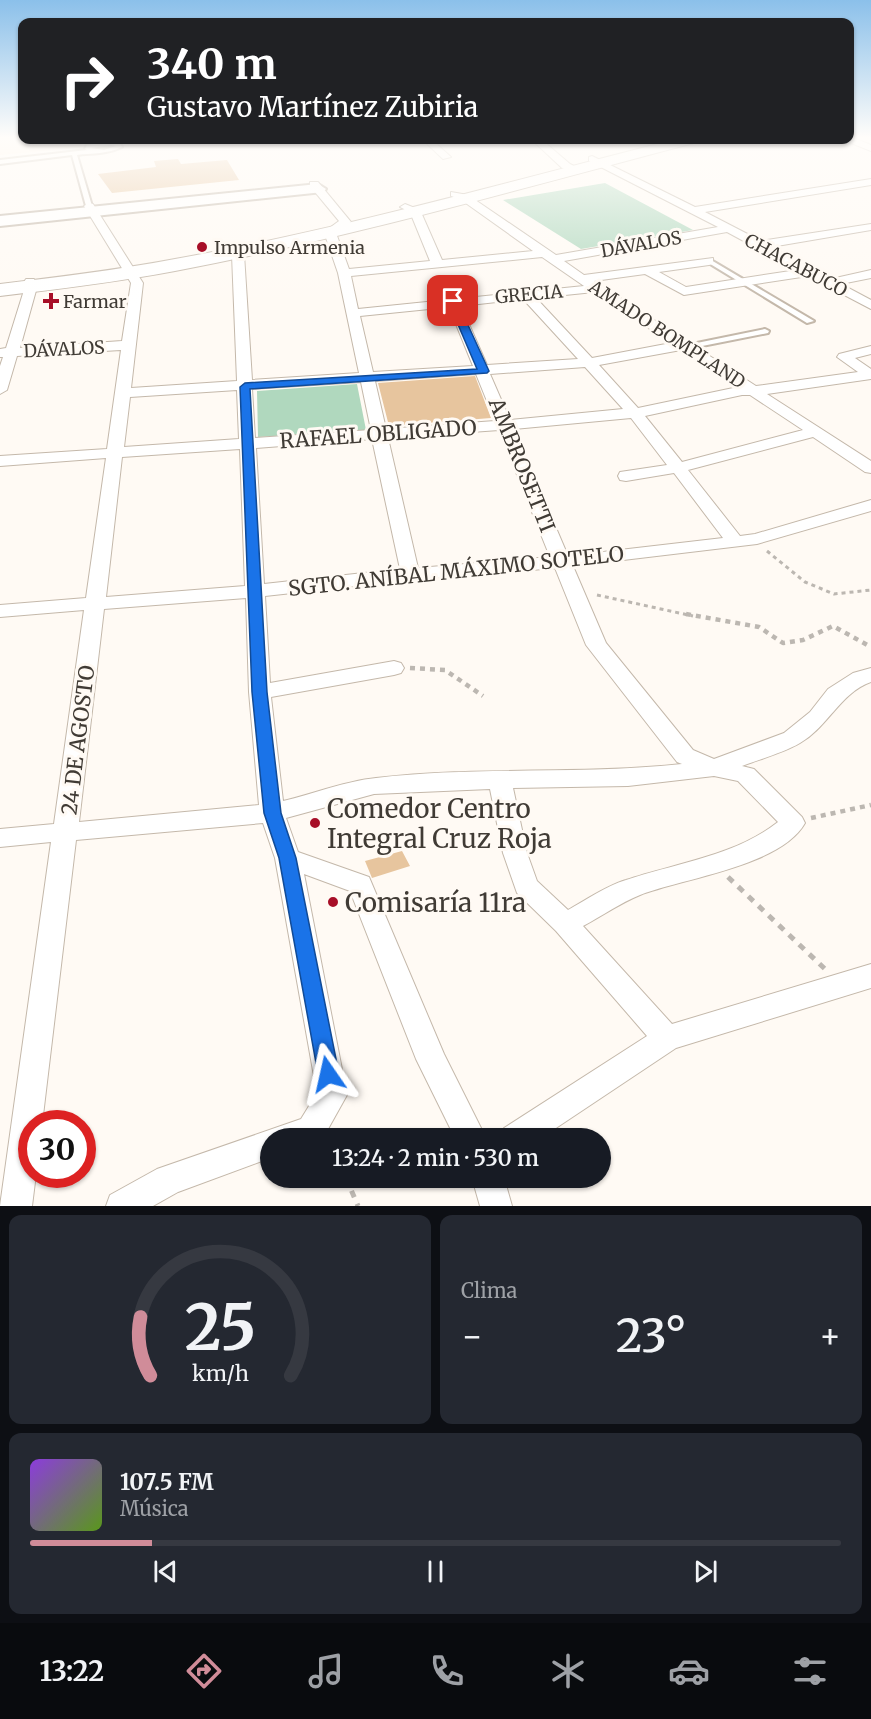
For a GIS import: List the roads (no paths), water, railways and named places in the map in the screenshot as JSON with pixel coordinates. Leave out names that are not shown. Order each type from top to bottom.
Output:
[{"type":"main road","points":[[0,290],[130,271],[236,252],[474,192]]},
{"type":"main road","points":[[0,285],[31,285]]},
{"type":"street","points":[[0,215],[90,209],[262,192]]},
{"type":"street","points":[[319,192],[338,227],[344,273],[410,574]]},
{"type":"street","name":"CHACABUCO","points":[[659,192],[871,305]]},
{"type":"street","points":[[694,210],[806,192]]},
{"type":"street","name":"AMADO BOMPLAND","points":[[460,196],[582,279],[871,468]]},
{"type":"street","points":[[410,208],[437,263]]},
{"type":"street","points":[[0,221],[90,209]]},
{"type":"street","points":[[90,209],[130,271]]},
{"type":"street","points":[[760,245],[871,227]]},
{"type":"street","name":"DÁVALOS","points":[[344,273],[437,263],[549,256],[728,229]]},
{"type":"street","points":[[854,231],[871,238]]},
{"type":"street","points":[[677,237],[709,261]]},
{"type":"street","points":[[236,252],[260,692],[272,813],[288,858],[332,1095],[311,1128]]},
{"type":"street","name":"GRECIA","points":[[582,279],[709,261]]},
{"type":"street","points":[[647,270],[684,291],[810,272]]},
{"type":"street","name":"24 DE AGOSTO","points":[[16,1206],[123,393],[136,283],[130,271]]},
{"type":"street","points":[[828,283],[871,274]]},
{"type":"street","points":[[0,390],[6,353],[31,285]]},
{"type":"street","name":"GRECIA","points":[[353,313],[597,288]]},
{"type":"street","points":[[526,295],[635,413],[735,541]]},
{"type":"street","name":"AMBROSETTI","points":[[453,301],[596,645],[685,756],[714,768],[746,776],[793,823],[767,844],[714,864],[631,888],[565,924]]},
{"type":"street","name":"DÁVALOS","points":[[6,353],[128,345]]},
{"type":"street","points":[[123,393],[245,387],[587,363],[685,346]]},
{"type":"street","points":[[871,350],[844,357],[871,375]]},
{"type":"street","name":"RAFAEL OBLIGADO","points":[[0,461],[506,425],[635,413],[742,391],[871,375]]},
{"type":"street","points":[[626,476],[677,468],[815,432]]},
{"type":"street","name":"SGTO. ANÍBAL MÁXIMO SOTELO","points":[[0,611],[256,591],[410,574],[562,562],[757,539],[871,505]]},
{"type":"street","points":[[260,692],[394,668]]},
{"type":"street","points":[[0,838],[272,813],[374,786],[500,780],[628,778],[714,768],[792,738],[818,717],[836,694],[861,678],[871,675]]},
{"type":"street","points":[[500,780],[515,853],[526,886],[565,924],[667,1038]]},
{"type":"street","points":[[288,858],[360,884],[431,1059],[466,1128]]},
{"type":"street","points":[[530,1128],[667,1038],[871,976]]},
{"type":"street","points":[[122,1206],[168,1180],[260,1147]]},
{"type":"street","points":[[491,1188],[496,1206]]},
{"type":"lane","points":[[85,192],[90,209]]},
{"type":"lane","points":[[709,261],[810,321]]},
{"type":"lane","points":[[685,346],[765,331]]},
{"type":"place","name":"Impulso Armenia","points":[[202,247]]},
{"type":"place","name":"Farmar","points":[[51,301]]},
{"type":"place","name":"Comedor Centro Integral Cruz Roja","points":[[315,823]]},
{"type":"place","name":"Comisaría 11ra","points":[[333,902]]}]
